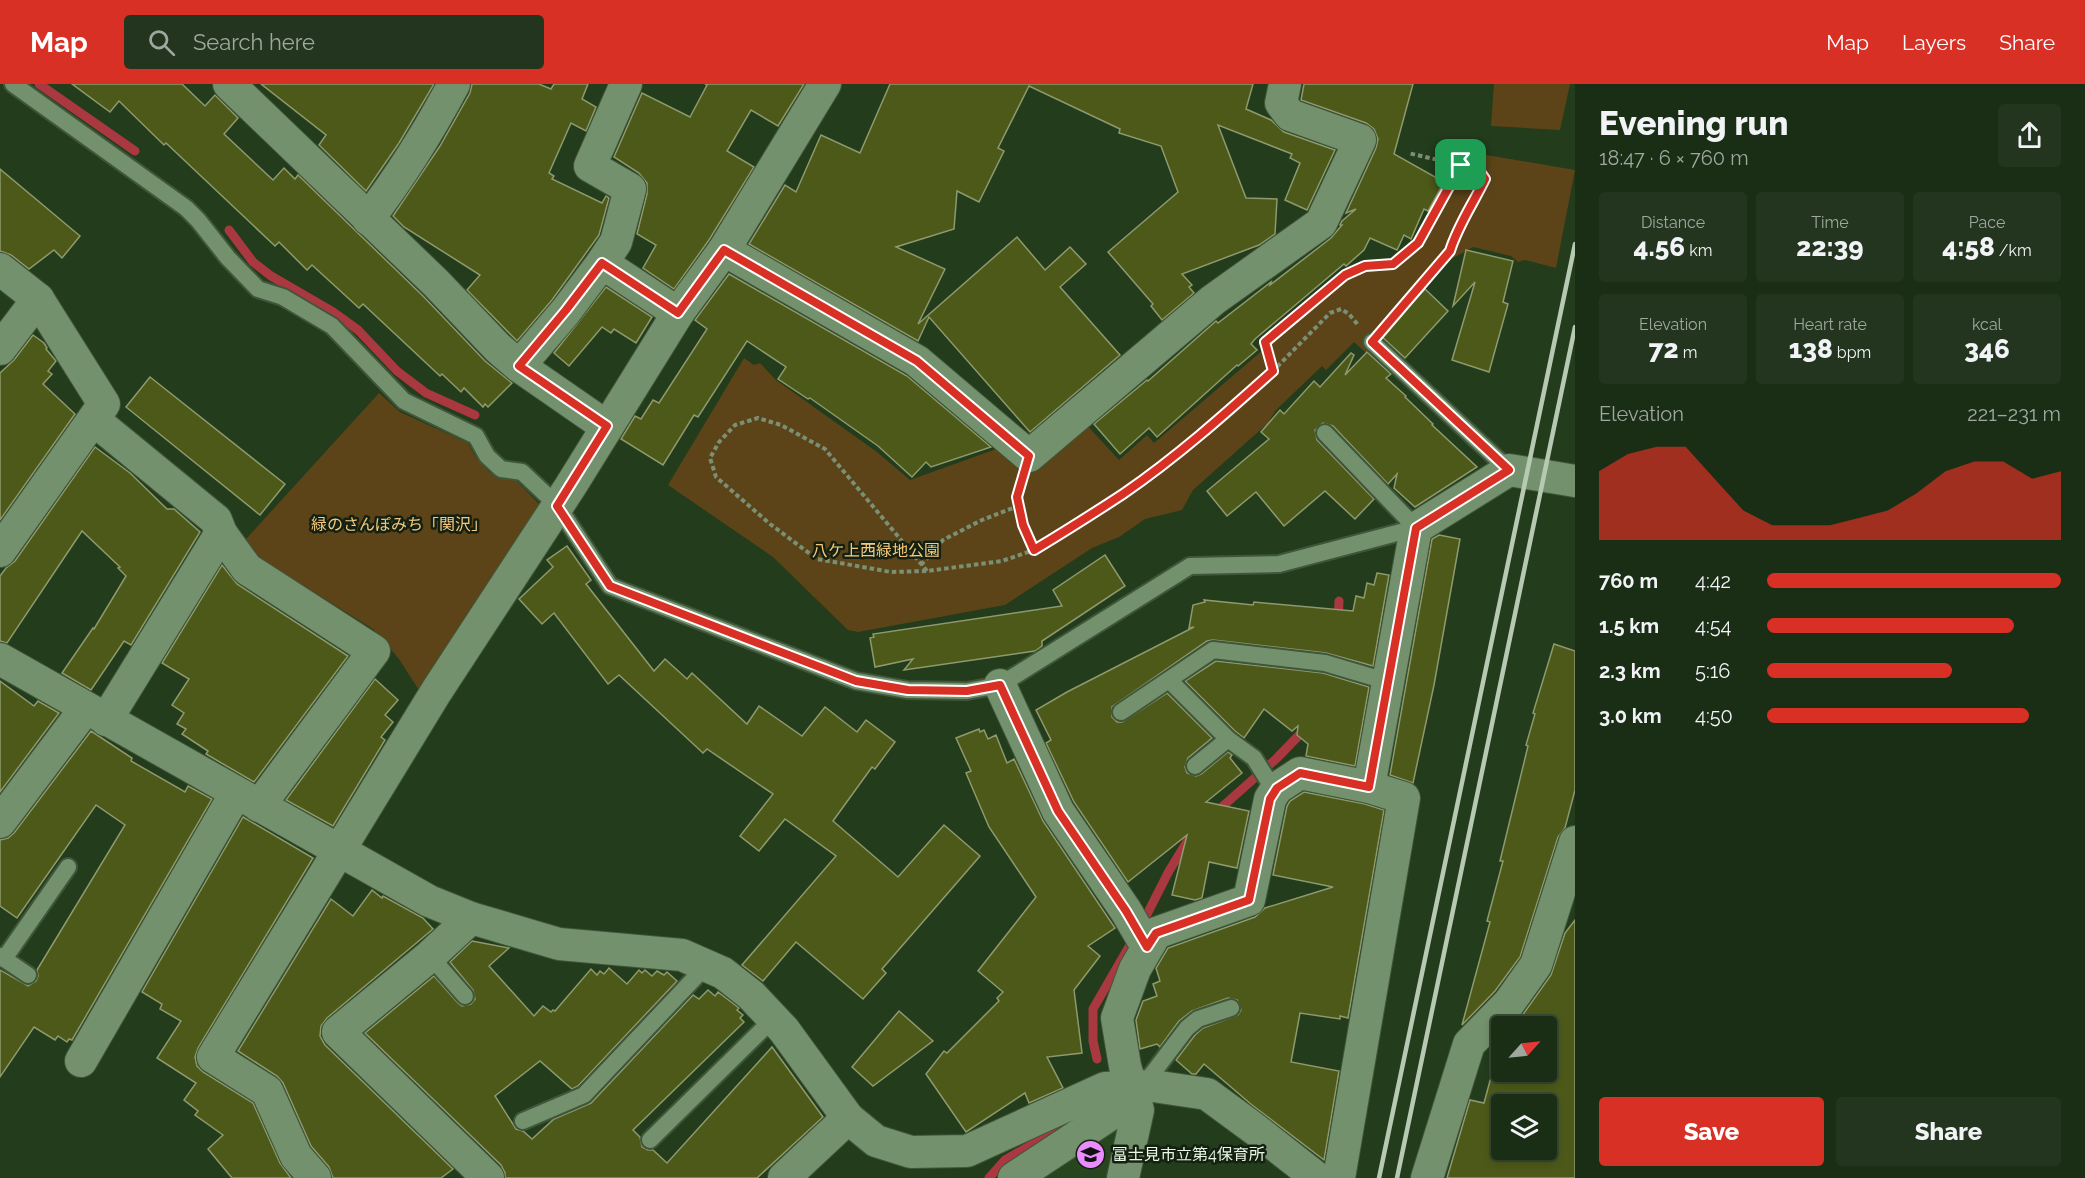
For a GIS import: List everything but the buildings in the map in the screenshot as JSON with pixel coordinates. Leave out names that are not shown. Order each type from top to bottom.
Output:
[{"type":"street","points":[[230,84],[436,283],[498,348],[519,366],[607,426]]},
{"type":"street","points":[[368,219],[418,147],[454,84]]},
{"type":"street","points":[[519,366],[566,310],[616,242],[630,189],[590,166],[626,84]]},
{"type":"street","points":[[315,1178],[296,1156],[267,1091],[213,1057],[436,692],[557,506],[678,313],[724,250],[825,84]]},
{"type":"street","points":[[724,250],[917,361],[1029,456],[1213,300],[1320,222],[1360,140],[1290,115],[1281,103],[1285,84]]},
{"type":"street","points":[[602,263],[678,313]]},
{"type":"street","points":[[0,269],[38,299],[104,404],[0,551]]},
{"type":"street","points":[[0,349],[38,299]]},
{"type":"street","points":[[81,1061],[248,799],[374,651],[247,568],[221,533],[216,520],[94,420]]},
{"type":"street","points":[[1369,787],[1416,528],[1509,470],[1575,481]]},
{"type":"street","points":[[0,822],[96,714],[221,533]]},
{"type":"street","points":[[0,660],[429,901],[471,918],[559,944],[682,955],[723,973],[751,995],[773,1018],[848,1118],[876,1141],[911,1152],[968,1151],[1105,1088],[1137,1086],[1207,1094],[1317,1178]]},
{"type":"street","points":[[1000,685],[1058,811],[1126,911],[1145,945]]},
{"type":"street","points":[[1123,1178],[1138,1110],[1137,1086],[1117,1018],[1145,945],[1156,933],[1249,900],[1273,785],[1300,773],[1369,787],[1404,798],[1339,1178]]},
{"type":"street","points":[[1427,1178],[1469,1044],[1509,1003],[1536,964],[1575,842]]},
{"type":"street","points":[[471,918],[430,956],[338,1032],[475,1174]]},
{"type":"street","points":[[1014,1178],[1111,1114],[1137,1086]]},
{"type":"street","points":[[784,1178],[848,1118]]},
{"type":"lane","points":[[13,84],[186,208],[228,258],[258,289],[283,297],[332,326],[404,401],[476,436],[487,456],[501,469],[522,472],[557,506],[610,586],[856,681],[908,690],[967,691],[1000,685],[1191,566],[1279,564],[1416,528],[1325,433]]},
{"type":"lane","points":[[1372,342],[1509,470]]},
{"type":"lane","points":[[1121,712],[1213,650],[1324,663],[1389,682]]},
{"type":"lane","points":[[1169,680],[1228,739],[1254,758],[1273,785]]},
{"type":"lane","points":[[1195,766],[1228,739]]},
{"type":"lane","points":[[28,975],[2,958],[68,867]]},
{"type":"lane","points":[[430,956],[465,996]]},
{"type":"lane","points":[[523,1121],[584,1095],[706,966]]},
{"type":"lane","points":[[1137,1086],[1198,1018],[1231,1008]]},
{"type":"lane","points":[[650,1140],[773,1018]]},
{"type":"path","points":[[927,571],[825,449],[781,425],[758,418],[735,424],[719,442],[711,458],[716,477],[770,524],[817,559],[891,573],[927,571],[1002,561],[1034,550],[1115,499],[1166,463],[1273,371],[1330,313],[1341,309],[1349,314],[1372,342],[1450,251],[1456,232],[1485,179],[1478,169],[1408,153]]},
{"type":"path","points":[[1273,371],[1265,342],[1345,275],[1365,266],[1393,264],[1418,243],[1461,165]]},
{"type":"path","points":[[1029,456],[1017,497],[1034,550]]},
{"type":"path","points":[[921,564],[943,540],[982,520],[1018,506]]},
{"type":"shaded area","name":"富士見市立第4保育所","points":[[1113,1125],[1119,1130],[1109,1178],[1030,1178]]},
{"type":"green space","points":[[1494,84],[1570,84],[1560,130],[1491,126]]},
{"type":"green space","name":"八ケ上西緑地公園","points":[[1463,151],[1575,170],[1556,268],[1525,260],[1518,262],[1511,256],[1473,247],[1448,261],[1366,353],[1354,342],[1326,370],[1322,366],[1276,410],[1267,424],[1193,490],[1182,510],[1145,519],[1119,537],[1092,548],[1005,605],[858,632],[848,630],[773,557],[668,485],[744,358],[754,365],[760,363],[776,380],[877,452],[910,480],[999,448],[1085,423],[1119,460],[1147,435],[1154,443],[1263,350],[1258,344],[1355,264],[1394,259],[1421,230]]},
{"type":"green space","name":"緑のさんぽみち「関沢」","points":[[379,393],[400,412],[468,443],[475,456],[489,472],[517,481],[541,506],[422,695],[399,659],[373,629],[252,554],[246,539]]},
{"type":"waterway","points":[[39,84],[135,151]]},
{"type":"waterway","points":[[229,230],[253,262],[271,276],[333,312],[358,330],[397,371],[426,393],[475,415]]},
{"type":"waterway","points":[[1338,621],[1339,601]]},
{"type":"waterway","points":[[1214,814],[1276,759],[1307,727]]},
{"type":"waterway","points":[[1141,926],[1169,871],[1191,835]]},
{"type":"waterway","points":[[1097,1059],[1093,1041],[1093,1009],[1134,938]]},
{"type":"waterway","points":[[989,1178],[1005,1160],[1073,1121]]},
{"type":"railway","points":[[1379,1178],[1575,244]]},
{"type":"railway","points":[[1397,1178],[1575,327]]},
{"type":"place","name":"富士見市立第4保育所","points":[[1091,1154]]},
{"type":"route","points":[[1461,165],[1478,169],[1485,179],[1456,232],[1450,251],[1372,342],[1509,470],[1416,528],[1369,787],[1300,773],[1277,788],[1270,799],[1249,900],[1156,933],[1147,947],[1126,911],[1058,811],[1000,685],[967,691],[908,690],[856,681],[610,586],[557,506],[607,426],[519,366],[602,263],[678,313],[724,250],[917,361],[1029,456],[1017,497],[1023,525],[1034,550],[1124,493],[1166,463],[1230,410],[1273,371],[1265,342],[1345,275],[1365,266],[1393,264],[1418,243],[1461,165]]}]
